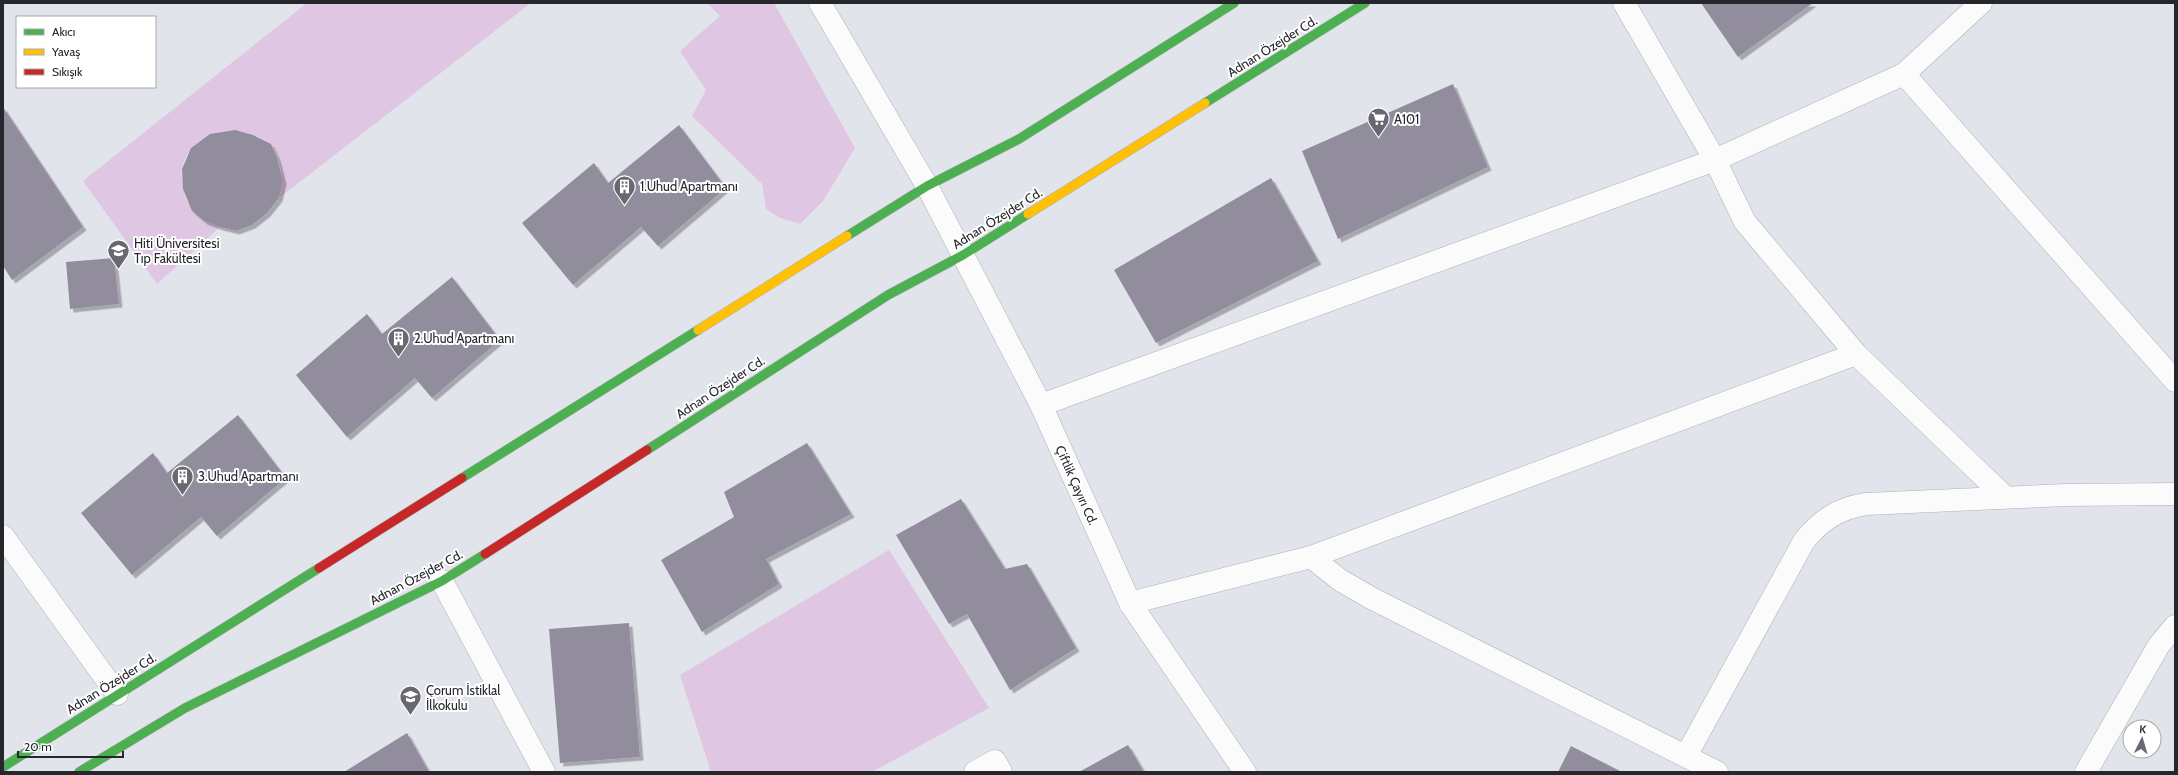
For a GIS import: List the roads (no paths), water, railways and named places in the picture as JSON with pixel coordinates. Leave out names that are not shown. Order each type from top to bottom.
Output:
[{"type":"street","name":"Çiftlik Çayırı Cd.","points":[[820,3],[927,186],[1041,405],[1130,603],[1246,772]]},
{"type":"street","name":"Adnan Özejder Cd.","points":[[3,767],[927,186],[1019,139],[1234,3]]},
{"type":"street","name":"Adnan Özejder Cd.","points":[[79,772],[185,708],[442,581],[888,295],[963,255],[1365,3]]},
{"type":"street","points":[[1624,3],[1715,160],[1745,222],[1856,354],[2005,497]]},
{"type":"street","points":[[1041,405],[1715,160],[1904,74],[1981,3]]},
{"type":"street","points":[[1904,74],[2175,381]]},
{"type":"street","points":[[1130,603],[1311,557],[1856,354]]},
{"type":"street","points":[[1686,756],[1804,541],[1825,519],[1852,506],[1866,504],[2005,497],[2175,494]]},
{"type":"street","points":[[3,536],[117,694]]},
{"type":"street","points":[[1311,557],[1340,580],[1370,598],[1717,772]]},
{"type":"street","points":[[442,581],[544,772]]},
{"type":"street","points":[[2086,772],[2159,645],[2175,626]]},
{"type":"street","points":[[975,772],[995,761],[1002,772]]},
{"type":"place","name":"A101","points":[[1378,138]]},
{"type":"place","name":"1.Uhud Apartmanı","points":[[624,206]]},
{"type":"place","name":"Hiti Üniversitesi Tıp Fakültesi","points":[[119,270]]},
{"type":"place","name":"2.Uhud Apartmanı","points":[[398,358]]},
{"type":"place","name":"3.Uhud Apartmanı","points":[[183,496]]},
{"type":"place","name":"Çorum İstiklal İlkokulu","points":[[410,716]]}]
